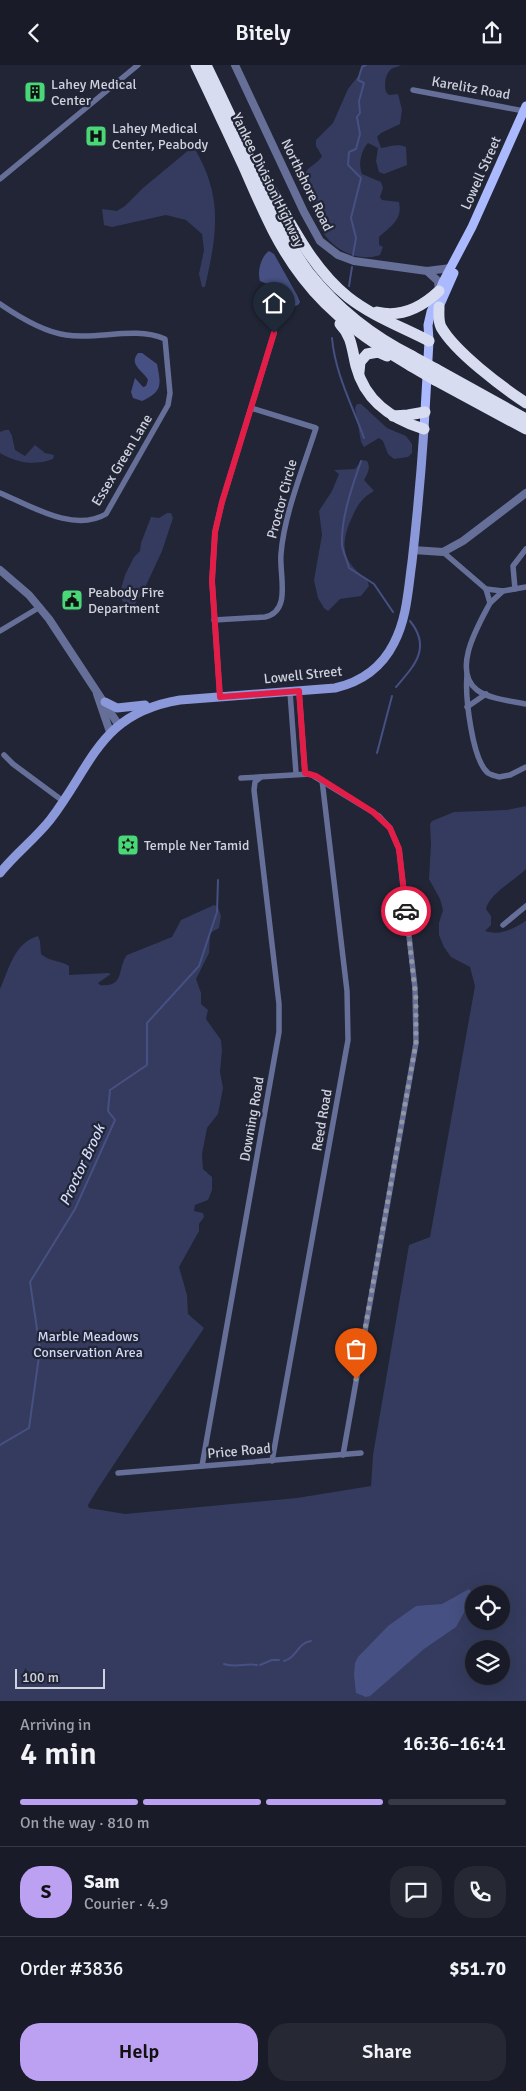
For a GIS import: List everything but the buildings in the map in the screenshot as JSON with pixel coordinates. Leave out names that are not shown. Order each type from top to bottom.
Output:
[{"type":"highway","name":"Yankee Division Highway","points":[[196,65],[279,241],[302,277],[332,310],[366,339],[411,361],[526,429]]},
{"type":"highway","name":"Yankee Division Highway","points":[[206,65],[285,235],[316,281],[342,308],[363,326],[411,361]]},
{"type":"highway","points":[[247,153],[296,233],[339,289],[367,309],[429,341]]},
{"type":"highway","points":[[279,241],[291,268],[304,286],[349,335],[359,373],[371,398],[402,422],[424,429]]},
{"type":"highway","points":[[367,309],[384,313],[407,311],[423,305],[439,291]]},
{"type":"highway","points":[[439,307],[440,326],[456,345],[494,380],[526,403]]},
{"type":"highway","points":[[359,373],[360,361],[372,352],[411,361]]},
{"type":"highway","name":"Yankee Division Highway","points":[[435,375],[526,419]]},
{"type":"highway","points":[[392,416],[425,412]]},
{"type":"main road","name":"Lowell Street","points":[[429,341],[439,307],[458,263],[461,251],[525,108]]},
{"type":"main road","name":"Lowell Street","points":[[0,873],[47,824],[95,750],[110,732],[140,711],[155,705],[180,700],[345,685],[364,677],[382,661],[394,643],[402,624],[413,550],[424,429],[429,318],[450,267],[461,251]]},
{"type":"main road","points":[[105,702],[117,708],[155,705]]},
{"type":"street","points":[[0,179],[138,65]]},
{"type":"street","name":"Northshore Road","points":[[235,65],[304,212],[320,241],[338,255],[354,261],[427,271],[450,267]]},
{"type":"street","name":"Karelitz Road","points":[[413,90],[525,108]]},
{"type":"street","points":[[427,271],[438,281],[439,291]]},
{"type":"street","name":"Essex Green Lane","points":[[0,304],[33,323],[58,334],[84,336],[145,333],[165,339],[170,393],[168,405],[106,514],[88,521],[69,520],[0,493]]},
{"type":"street","points":[[220,697],[212,570],[215,532],[222,502],[274,333]]},
{"type":"street","name":"Proctor Circle","points":[[214,620],[271,616],[279,609],[282,600],[280,562],[283,537],[316,427],[250,408]]},
{"type":"street","points":[[413,550],[443,552],[463,541],[526,493]]},
{"type":"street","points":[[515,589],[513,566],[526,549]]},
{"type":"street","points":[[443,552],[486,589],[490,603]]},
{"type":"street","points":[[0,571],[40,607],[60,634],[96,692],[105,702],[118,725]]},
{"type":"street","points":[[486,589],[503,591],[526,587]]},
{"type":"street","points":[[503,591],[490,603],[470,643],[467,668],[467,707],[479,757],[488,773],[504,777],[526,767]]},
{"type":"street","points":[[0,631],[40,607]]},
{"type":"street","points":[[467,668],[468,677],[473,686],[486,695],[526,704]]},
{"type":"street","points":[[294,691],[305,773]]},
{"type":"street","points":[[294,691],[296,773]]},
{"type":"street","points":[[96,692],[110,732]]},
{"type":"street","points":[[467,707],[486,695]]},
{"type":"street","points":[[4,755],[13,764],[63,801]]},
{"type":"street","points":[[241,778],[305,773],[322,780],[379,817],[390,828],[397,841],[416,1009],[416,1031],[413,1065],[343,1455]]},
{"type":"street","name":"Downing Road","points":[[202,1466],[279,1032],[279,1004],[254,790],[255,782],[261,777]]},
{"type":"street","name":"Reed Road","points":[[272,1461],[348,1040],[347,991],[322,780]]},
{"type":"street","points":[[503,925],[526,906]]},
{"type":"street","name":"Price Road","points":[[118,1473],[361,1453]]},
{"type":"green space","points":[[362,65],[401,65],[388,72],[385,86],[386,92],[389,95],[398,94],[402,110],[400,124],[381,133],[377,137],[381,148],[397,145],[406,147],[407,165],[384,174],[379,172],[376,161],[378,148],[368,143],[362,154],[360,166],[362,174],[381,182],[383,188],[380,197],[382,200],[399,202],[400,208],[395,223],[379,237],[379,245],[383,247],[380,255],[370,257],[361,257],[342,250],[326,237],[317,219],[315,206],[305,183],[306,172],[322,156],[316,146],[316,140],[333,123],[348,89],[359,75]]},
{"type":"green space","points":[[190,149],[196,151],[205,169],[213,193],[215,207],[215,233],[205,287],[202,287],[199,274],[204,250],[202,234],[186,220],[166,215],[112,227],[104,225],[102,209],[117,211],[125,206],[143,188]]},
{"type":"green space","points":[[357,404],[361,404],[387,428],[406,436],[412,444],[412,453],[408,457],[394,459],[388,454],[383,441],[379,438],[364,447],[361,442],[355,408]]},
{"type":"green space","points":[[9,430],[12,436],[15,450],[25,456],[35,445],[45,453],[54,455],[53,459],[32,463],[19,461],[0,453],[0,432]]},
{"type":"green space","points":[[362,460],[367,461],[369,466],[364,480],[374,491],[364,498],[355,511],[346,534],[345,551],[352,565],[367,579],[369,586],[361,596],[340,599],[328,611],[318,598],[314,580],[322,535],[319,511],[332,491],[339,474],[334,470],[355,469]]},
{"type":"green space","points":[[167,513],[171,513],[173,518],[162,551],[142,594],[132,611],[130,611],[119,596],[125,575],[134,557],[140,551],[141,543],[151,517],[159,518]]},
{"type":"green space","name":"Marble Meadows Conservation Area","points":[[526,806],[526,869],[488,903],[486,909],[491,916],[491,925],[485,931],[501,932],[526,921],[526,1701],[0,1701],[0,989],[13,958],[23,944],[38,936],[41,954],[69,966],[69,975],[108,973],[111,974],[98,983],[100,985],[108,985],[117,980],[127,955],[172,937],[181,920],[214,905],[218,907],[221,916],[219,928],[210,933],[209,953],[196,979],[201,993],[201,1004],[208,1010],[206,1019],[221,1040],[222,1051],[220,1072],[223,1088],[218,1114],[207,1128],[202,1154],[203,1169],[212,1177],[212,1190],[208,1200],[195,1205],[194,1211],[203,1213],[204,1217],[199,1224],[199,1231],[179,1267],[187,1295],[188,1314],[204,1328],[99,1487],[88,1505],[89,1508],[125,1514],[297,1498],[371,1486],[373,1455],[409,1245],[430,1237],[475,986],[470,967],[451,957],[444,947],[439,935],[439,923],[443,910],[440,899],[429,879],[430,824],[432,821],[454,812],[507,810]]},
{"type":"shaded area","points":[[269,251],[274,254],[297,295],[300,302],[298,305],[293,307],[277,295],[272,286],[260,281],[260,265]]},
{"type":"shaded area","points":[[138,353],[142,353],[157,364],[160,382],[154,394],[142,401],[133,398],[131,392],[135,378],[143,387],[146,386],[148,380],[136,364],[135,357]]},
{"type":"shaded area","points":[[465,1591],[465,1611],[456,1627],[424,1649],[370,1696],[366,1697],[356,1693],[354,1675],[355,1663],[358,1657],[388,1626],[416,1606],[442,1604]]},
{"type":"waterway","name":"Proctor Brook","points":[[353,255],[356,238],[351,218],[361,178],[348,165],[349,152],[356,149],[360,134],[357,117],[360,113],[359,101],[364,83],[358,80],[362,67],[366,65]]},
{"type":"waterway","name":"Proctor Brook","points":[[349,286],[352,267]]},
{"type":"waterway","name":"Proctor Brook","points":[[332,338],[340,376],[364,438]]},
{"type":"waterway","name":"Proctor Brook","points":[[361,461],[345,513],[342,545],[349,568],[374,584],[393,612]]},
{"type":"waterway","name":"Proctor Brook","points":[[396,687],[414,664],[420,648],[420,640],[410,621]]},
{"type":"waterway","name":"Proctor Brook","points":[[377,753],[392,696]]},
{"type":"waterway","name":"Proctor Brook","points":[[0,1445],[29,1428],[40,1349],[30,1282],[75,1209],[115,1120],[108,1111],[110,1090],[147,1065],[147,1023],[199,966],[217,912],[218,880]]},
{"type":"waterway","points":[[284,1661],[292,1657],[306,1642],[311,1641]]},
{"type":"waterway","points":[[260,1665],[272,1660],[279,1660]]},
{"type":"waterway","points":[[224,1664],[233,1666],[257,1665]]},
{"type":"way so far","points":[[356,1379],[416,1043],[416,999],[406,911]]},
{"type":"place","name":"Lahey Medical Center","points":[[35,92]]},
{"type":"place","name":"Lahey Medical Center, Peabody","points":[[96,136]]},
{"type":"place","name":"Peabody Fire Department","points":[[72,600]]},
{"type":"place","name":"Temple Ner Tamid","points":[[128,845]]},
{"type":"route","points":[[274,333],[222,502],[213,545],[212,581],[220,697],[299,691],[305,773],[316,776],[373,812],[390,828],[399,849],[406,911]]}]
